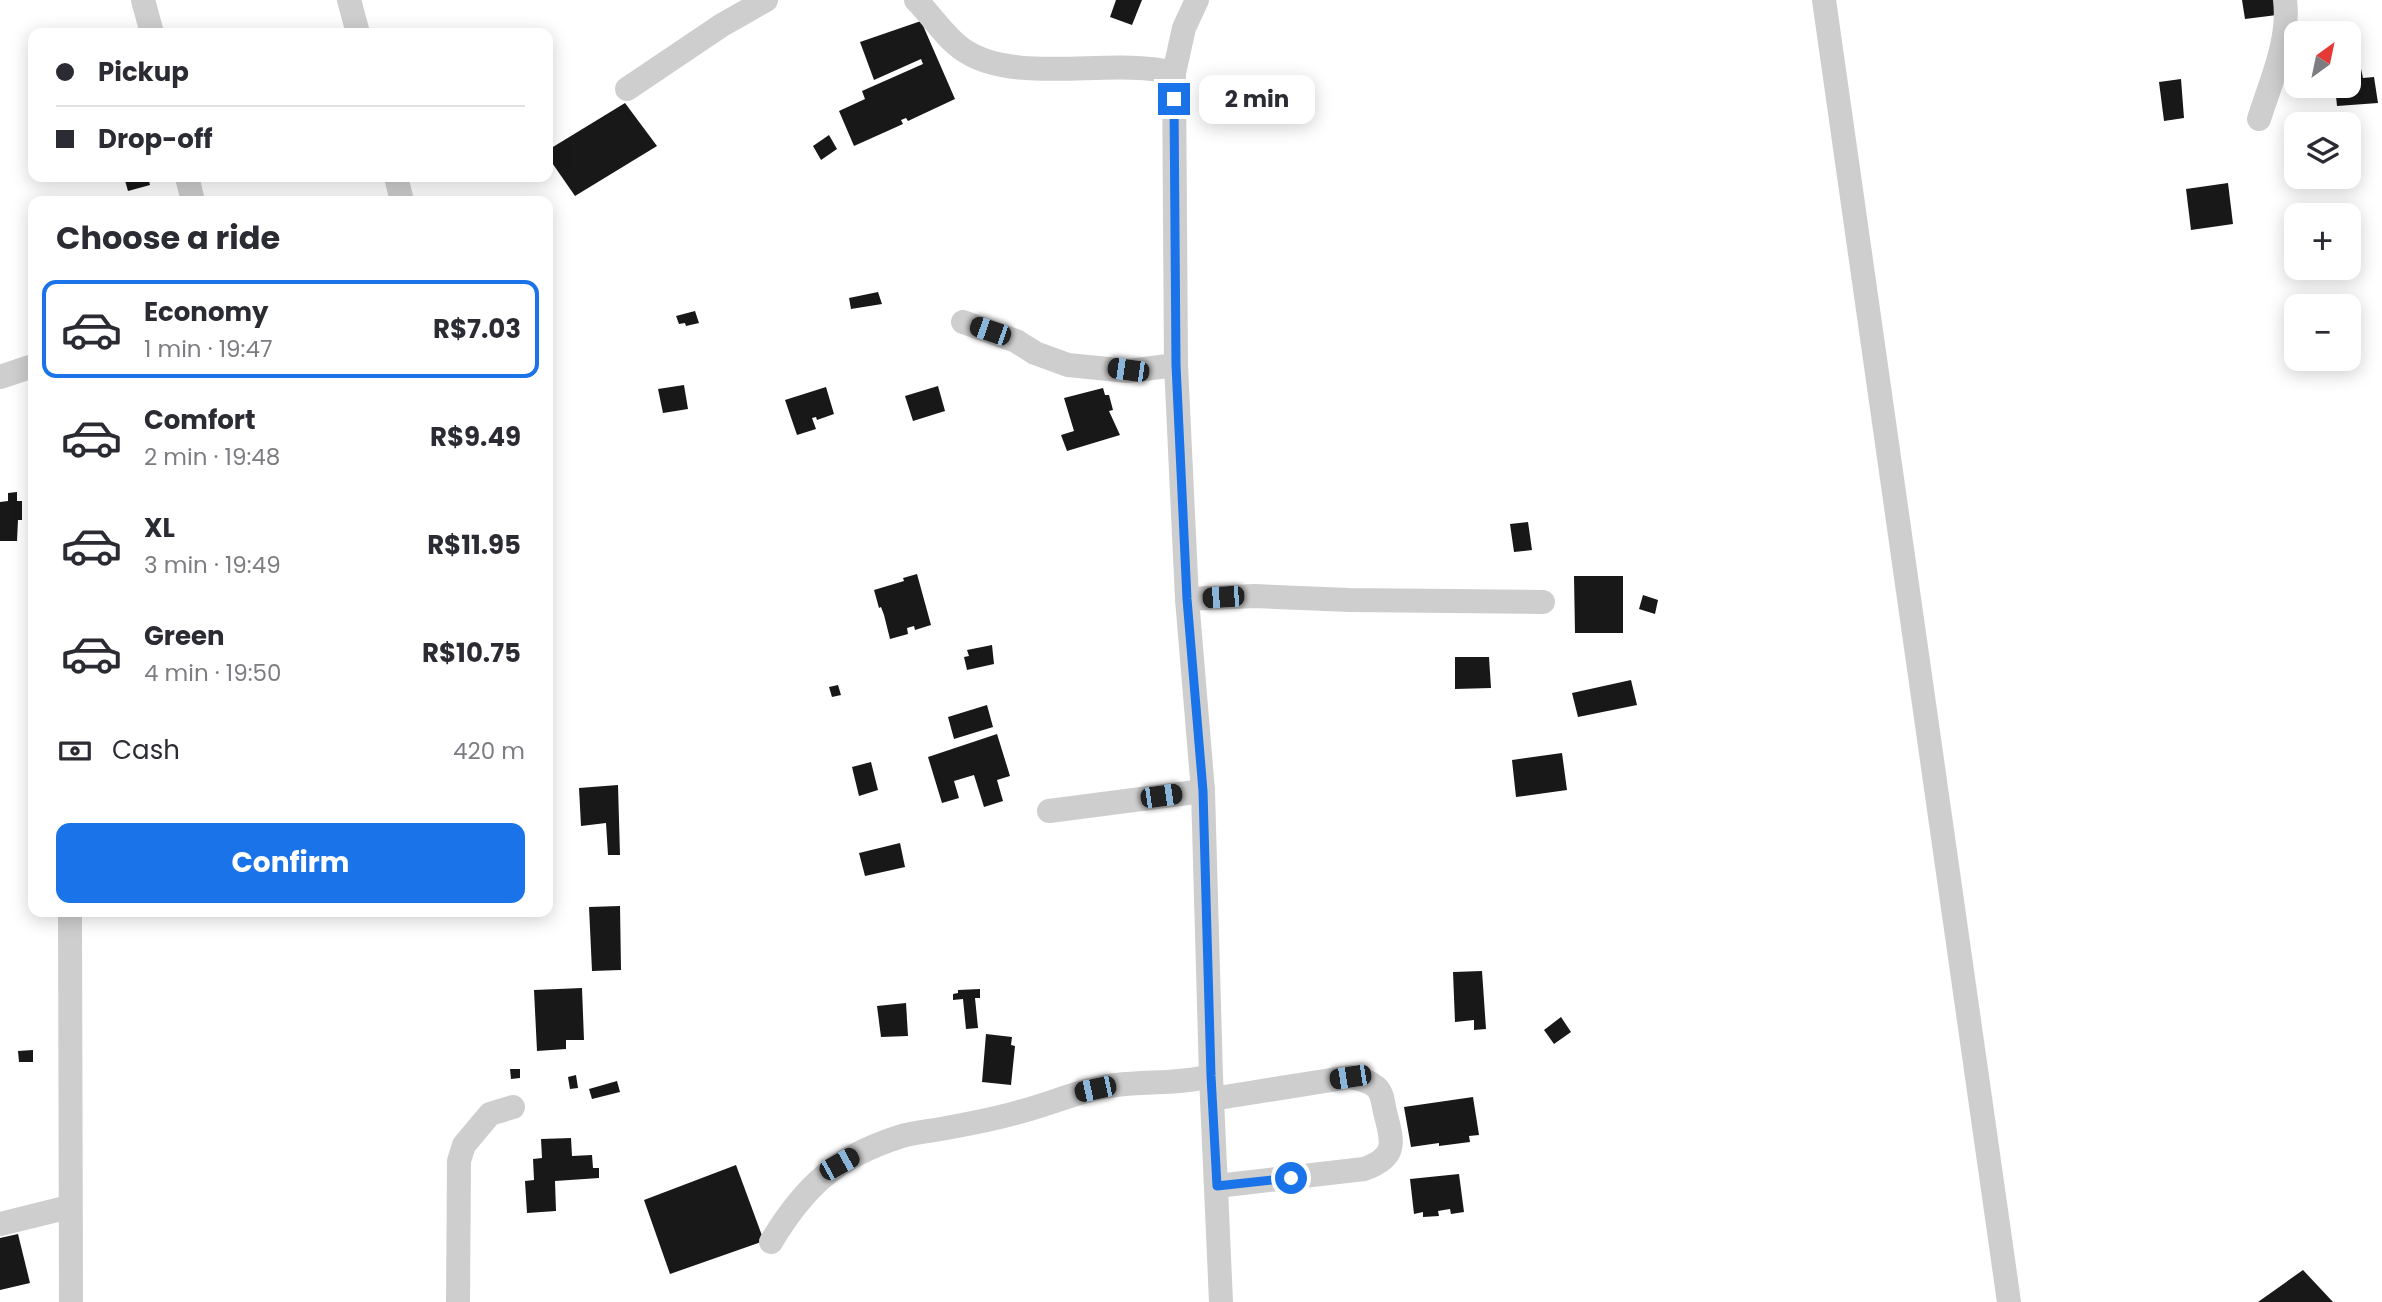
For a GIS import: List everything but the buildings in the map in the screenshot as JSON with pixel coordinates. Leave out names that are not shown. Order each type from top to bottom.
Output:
[{"type":"street","points":[[143,0],[151,28]]},
{"type":"street","points":[[349,0],[357,28]]},
{"type":"street","points":[[627,89],[722,25],[766,0]]},
{"type":"street","points":[[916,0],[960,48],[986,60],[1029,68],[1139,68],[1174,72]]},
{"type":"street","points":[[1197,0],[1184,28],[1174,72],[1176,365],[1187,599],[1203,791],[1211,1088],[1221,1302]]},
{"type":"street","points":[[1824,0],[2009,1302]]},
{"type":"street","points":[[2259,119],[2280,52],[2285,29],[2285,0]]},
{"type":"street","points":[[963,322],[1016,341],[1035,353],[1068,365],[1128,370],[1176,365]]},
{"type":"street","points":[[0,377],[28,368]]},
{"type":"street","points":[[1187,599],[1255,597],[1543,602]]},
{"type":"street","points":[[1049,811],[1203,791]]},
{"type":"street","points":[[70,917],[71,1302]]},
{"type":"street","points":[[771,1242],[791,1209],[813,1185],[839,1164],[901,1136],[1019,1112],[1113,1085],[1190,1081],[1211,1088],[1350,1077],[1365,1080],[1380,1093],[1392,1141],[1385,1159],[1379,1164],[1364,1169],[1217,1186]]},
{"type":"street","points":[[458,1302],[459,1161],[464,1145],[490,1114],[513,1107]]},
{"type":"street","points":[[0,1224],[69,1207]]},
{"type":"route","points":[[1174,99],[1176,365],[1187,599],[1203,791],[1217,1186],[1291,1178]]}]
